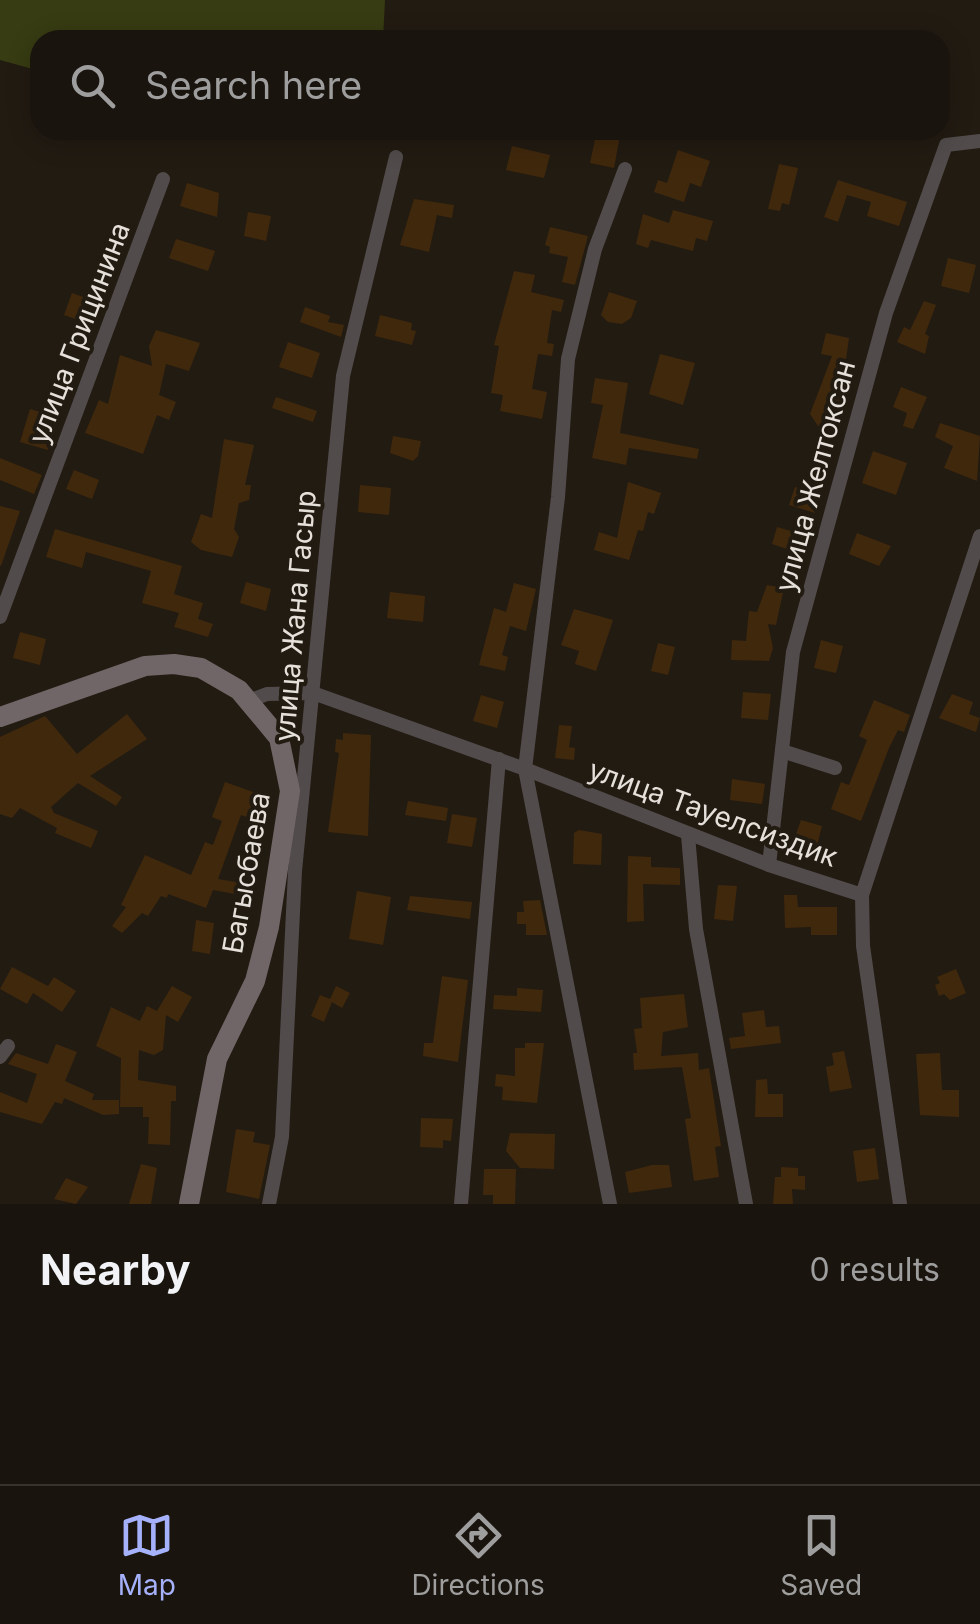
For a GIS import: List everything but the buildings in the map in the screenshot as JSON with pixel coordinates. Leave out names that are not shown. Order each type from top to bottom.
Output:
[{"type":"street","name":"улица Желтоксан","points":[[770,865],[793,652],[886,312],[946,145],[980,141]]},
{"type":"street","name":"улица Жана Гасыр","points":[[297,773],[313,693],[343,376],[396,157]]},
{"type":"street","points":[[610,1204],[526,768],[556,517],[568,359],[595,249],[625,169]]},
{"type":"street","name":"улица Грицинина","points":[[0,617],[163,179]]},
{"type":"street","points":[[862,895],[980,536]]},
{"type":"street","name":"Багысбаева","points":[[0,717],[145,666],[174,664],[202,668],[251,700],[279,738],[297,773],[288,870],[257,974],[217,1059],[189,1204]]},
{"type":"street","name":"улица Тауелсиздик","points":[[251,700],[267,694],[313,693],[526,768],[688,835],[862,895],[868,982],[900,1204]]},
{"type":"street","points":[[782,751],[804,754],[835,768]]},
{"type":"street","points":[[462,1204],[499,759]]},
{"type":"street","points":[[688,835],[696,929],[746,1204]]},
{"type":"street","points":[[269,1204],[282,1137],[289,976],[288,870]]},
{"type":"street","points":[[257,974],[278,969],[289,976]]},
{"type":"green space","points":[[0,0],[385,0],[384,30],[30,30],[30,68],[0,60]]}]
